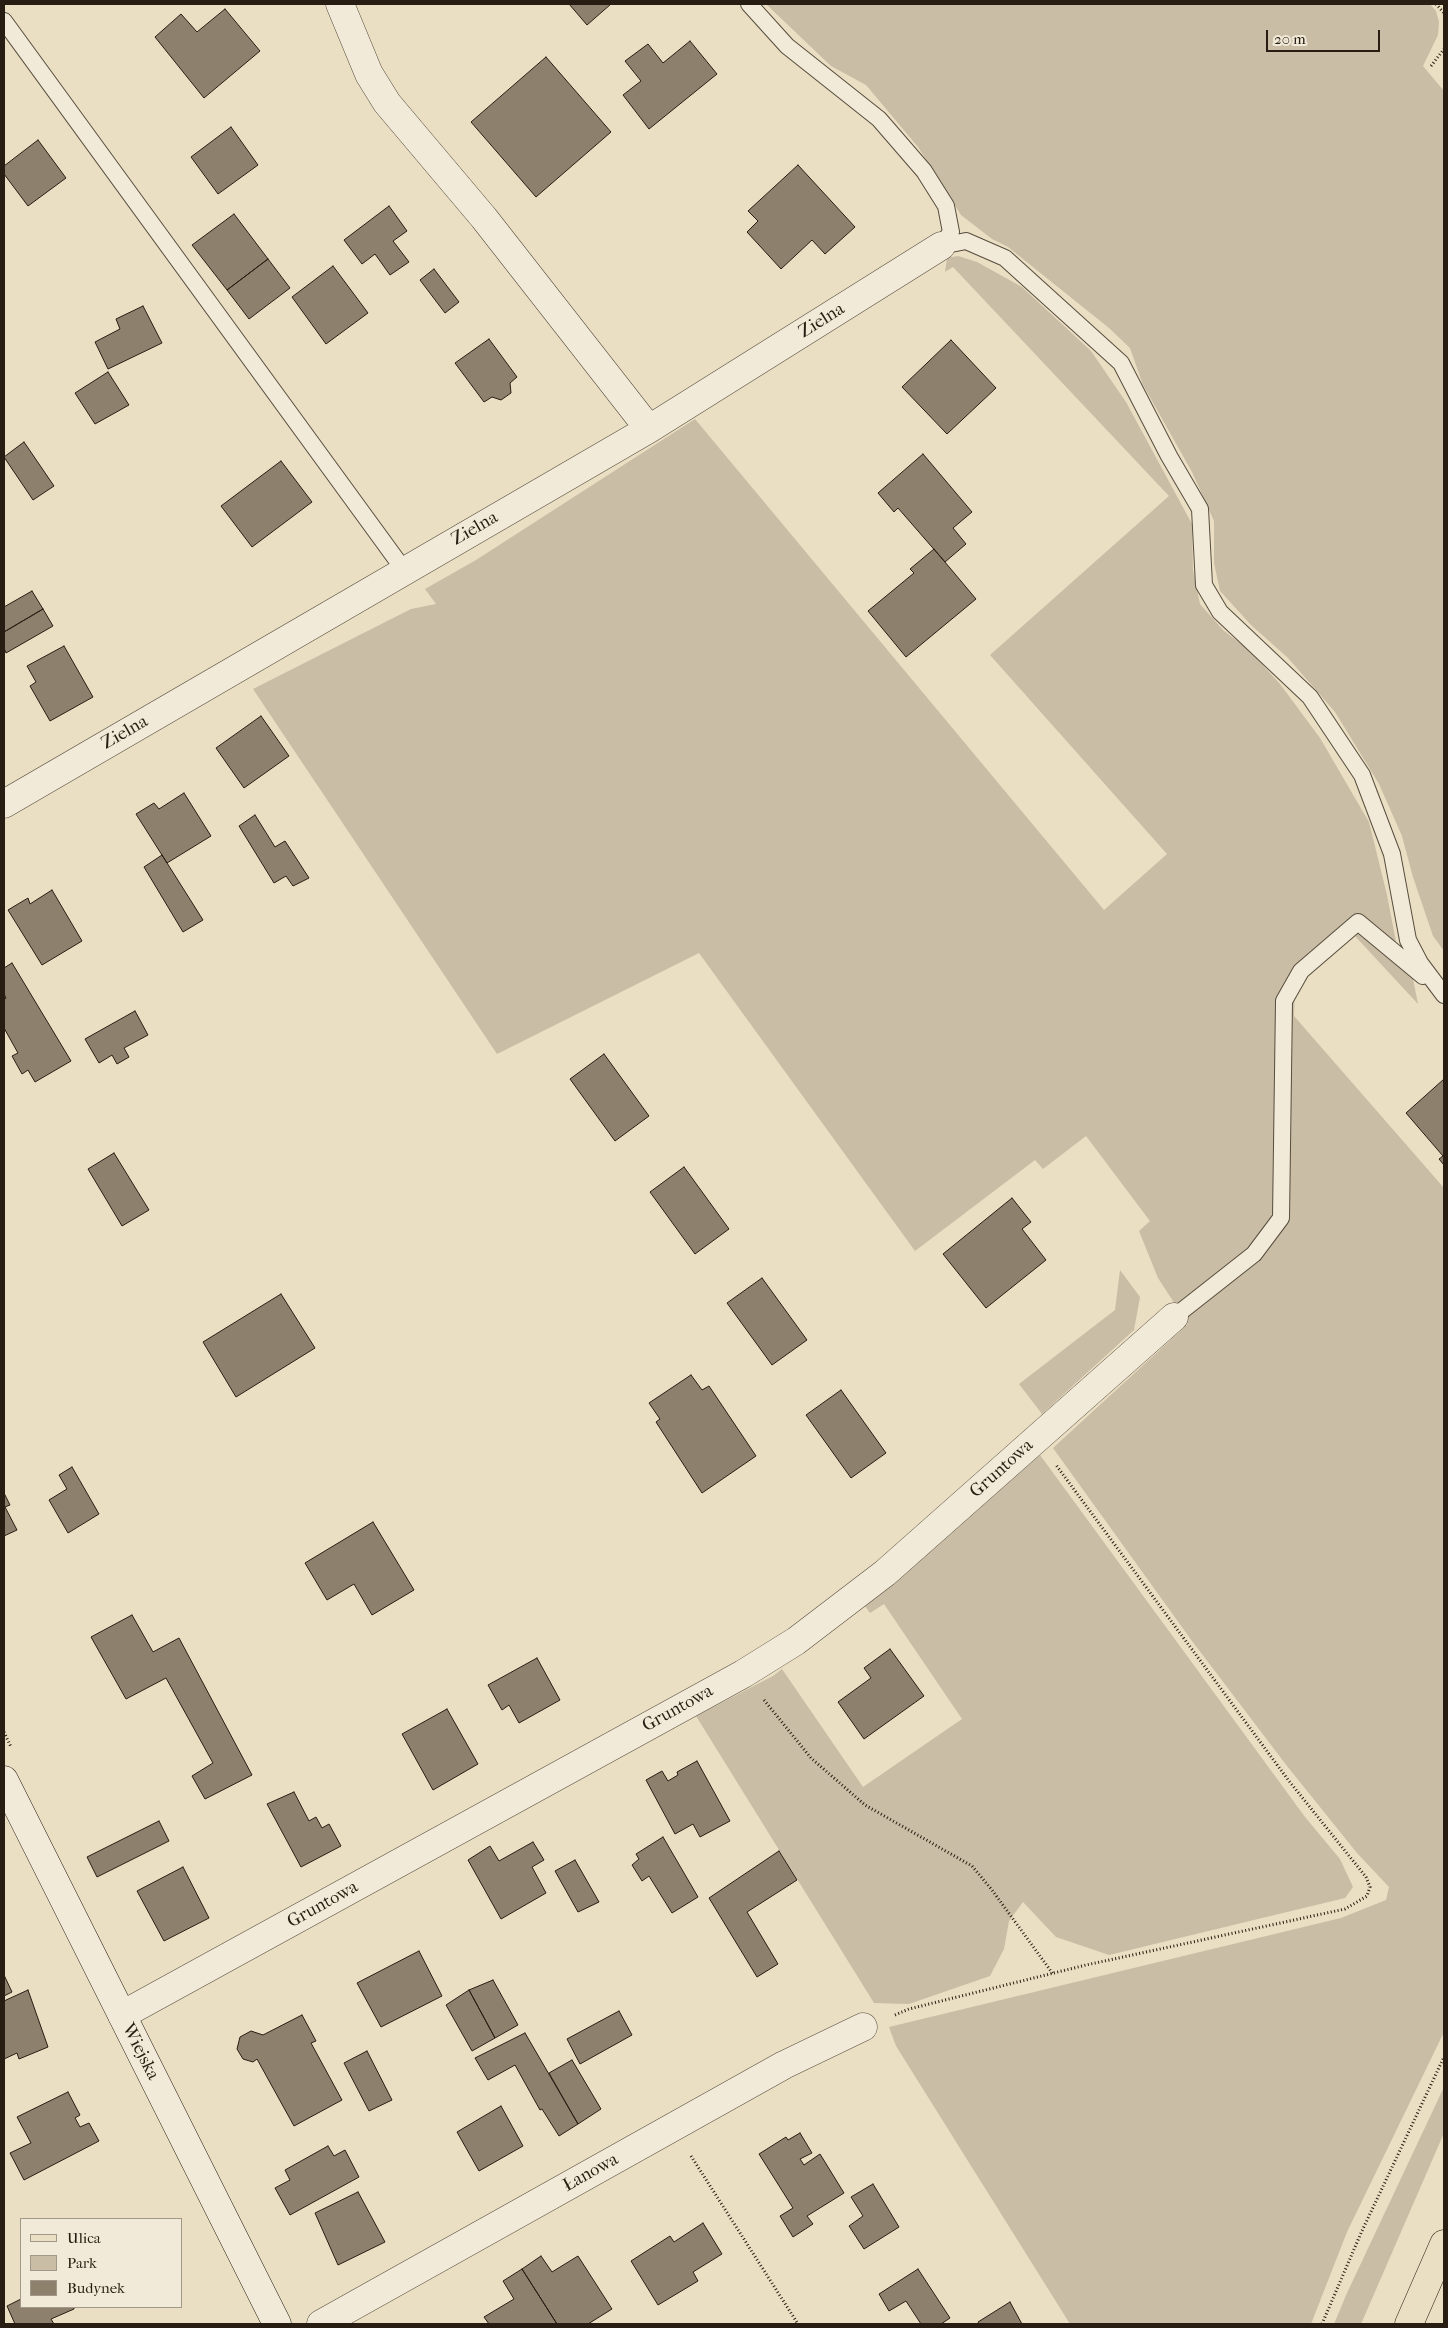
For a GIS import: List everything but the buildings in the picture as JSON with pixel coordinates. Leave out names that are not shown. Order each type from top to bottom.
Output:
[{"type":"main road","points":[[1409,2324],[1444,2244]]},
{"type":"street","points":[[340,4],[369,74],[387,103],[484,218],[649,429]]},
{"type":"street","name":"Zielna","points":[[4,804],[649,429],[941,246]]},
{"type":"street","name":"Gruntowa","points":[[122,2015],[743,1674],[796,1641],[885,1573],[1174,1317]]},
{"type":"street","name":"Wiejska","points":[[4,1780],[277,2324]]},
{"type":"street","name":"Łanowa","points":[[321,2324],[784,2065],[863,2027]]},
{"type":"lane","points":[[748,4],[787,46],[879,119],[924,171],[946,206],[951,232],[941,246]]},
{"type":"lane","points":[[4,21],[404,570]]},
{"type":"lane","points":[[941,246],[966,241],[1005,258],[1121,363],[1169,456],[1200,509],[1204,585],[1216,606],[1220,612],[1310,697],[1362,775],[1392,854],[1408,940],[1420,963],[1443,994]]},
{"type":"lane","points":[[1174,1317],[1254,1254],[1281,1218],[1284,1001],[1301,971],[1358,922],[1443,994]]},
{"type":"path","points":[[1436,4],[1444,13]]},
{"type":"path","points":[[1431,66],[1444,49]]},
{"type":"path","points":[[863,2027],[909,2009],[1053,1974],[1345,1909],[1366,1896],[1370,1887],[1366,1877],[1289,1781],[1035,1439]]},
{"type":"path","points":[[743,1674],[811,1758],[864,1806],[972,1866],[992,1890],[1053,1974]]},
{"type":"path","points":[[1322,2324],[1361,2233],[1444,2057]]},
{"type":"path","points":[[672,2128],[798,2324]]},
{"type":"green space","points":[[766,4],[1430,4],[1436,11],[1439,22],[1438,35],[1423,66],[1444,91],[1444,951],[1433,936],[1413,877],[1402,836],[1379,784],[1335,712],[1288,658],[1251,625],[1220,591],[1214,563],[1214,521],[1192,472],[1143,385],[1130,348],[1109,328],[1008,247],[992,239],[961,215],[918,147],[866,85],[831,66]]},
{"type":"green space","points":[[958,256],[977,262],[1022,287],[1091,351],[1126,402],[1192,524],[1193,570],[1200,604],[1223,630],[1250,651],[1280,684],[1320,738],[1369,822],[1387,895],[1397,947],[1413,979],[1418,1004],[1354,935],[1295,988],[1294,1016],[1444,1188],[1444,2032],[1347,2232],[1311,2324],[1070,2324],[896,2046],[889,2027],[1341,1918],[1386,1900],[1389,1887],[1357,1853],[1287,1766],[1192,1641],[1053,1448],[1188,1324],[1158,1278],[1139,1231],[1150,1221],[1086,1136],[1043,1169],[1035,1160],[915,1251],[699,953],[497,1054],[253,689],[411,609],[436,604],[425,589],[476,560],[695,419],[1104,910],[1167,854],[990,655],[1169,496],[953,267],[945,272],[947,258]]},
{"type":"green space","points":[[1120,1270],[1140,1297],[1134,1330],[1042,1414],[1019,1384],[1115,1310]]},
{"type":"green space","points":[[1040,1455],[1305,1817],[1340,1859],[1353,1887],[1345,1898],[1109,1955],[1056,1937],[1023,1902],[1009,1921],[1004,1949],[990,1976],[909,2004],[874,2003],[696,1716],[773,1676],[782,1669],[863,1787],[962,1719],[884,1604],[870,1613],[865,1606]]},
{"type":"green space","points":[[1444,2087],[1444,2133],[1361,2324],[1334,2324],[1347,2293]]}]
